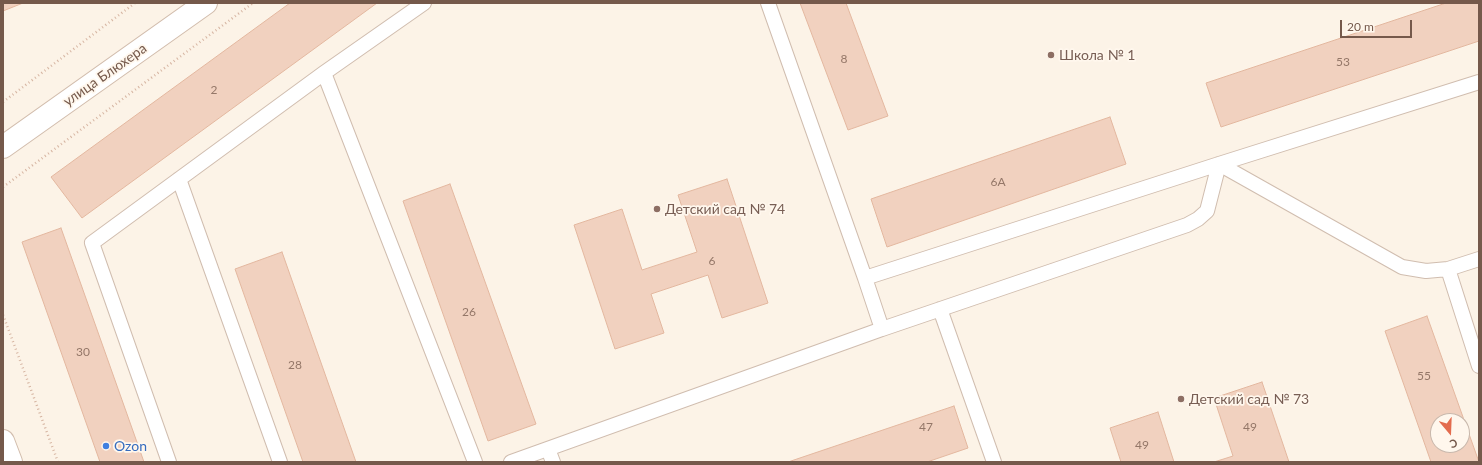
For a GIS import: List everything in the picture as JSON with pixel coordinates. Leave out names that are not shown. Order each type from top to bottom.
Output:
[{"type":"street","name":"улица Блюхера","points":[[3,147],[206,3]]},
{"type":"street","points":[[3,441],[11,462]]},
{"type":"lane","points":[[169,462],[92,242],[324,73],[424,3]]},
{"type":"lane","points":[[768,3],[882,329]]},
{"type":"lane","points":[[324,73],[475,462]]},
{"type":"lane","points":[[864,278],[1479,82]]},
{"type":"lane","points":[[1219,164],[1402,267],[1426,271],[1448,269],[1479,259]]},
{"type":"lane","points":[[511,462],[882,329],[1179,228],[1198,219],[1207,211],[1219,164]]},
{"type":"lane","points":[[179,179],[280,462]]},
{"type":"lane","points":[[1448,269],[1479,366]]},
{"type":"lane","points":[[940,309],[994,462]]},
{"type":"lane","points":[[548,449],[553,462]]},
{"type":"path","points":[[3,102],[135,3]]},
{"type":"path","points":[[3,187],[253,3]]},
{"type":"path","points":[[3,315],[58,462]]},
{"type":"building","points":[[3,3],[23,3],[3,11]]},
{"type":"building","points":[[290,3],[377,3],[82,218],[51,177]]},
{"type":"building","points":[[800,3],[846,3],[888,116],[848,130]]},
{"type":"building","points":[[1446,3],[1479,3],[1479,41],[1221,127],[1206,83]]},
{"type":"building","points":[[1110,117],[1126,164],[887,247],[871,199]]},
{"type":"building","points":[[727,179],[768,303],[722,318],[708,275],[651,294],[664,333],[615,349],[574,225],[622,209],[642,270],[697,252],[678,195]]},
{"type":"building","points":[[450,184],[536,424],[488,441],[403,201]]},
{"type":"building","points":[[61,228],[144,462],[100,462],[22,242]]},
{"type":"building","points":[[282,252],[356,462],[303,462],[235,269]]},
{"type":"building","points":[[1427,316],[1462,413],[1430,413],[1430,453],[1470,453],[1470,437],[1479,462],[1431,462],[1385,331]]},
{"type":"building","points":[[1262,382],[1289,462],[1214,462],[1233,456],[1214,398]]},
{"type":"building","points":[[954,406],[968,448],[927,462],[788,462]]},
{"type":"building","points":[[1158,412],[1174,462],[1121,462],[1110,428]]},
{"type":"place","name":"Школа № 1","points":[[1051,55]]},
{"type":"place","name":"Детский сад № 74","points":[[657,209]]},
{"type":"place","name":"Детский сад № 73","points":[[1181,399]]},
{"type":"place","name":"Ozon","points":[[106,446]]}]
